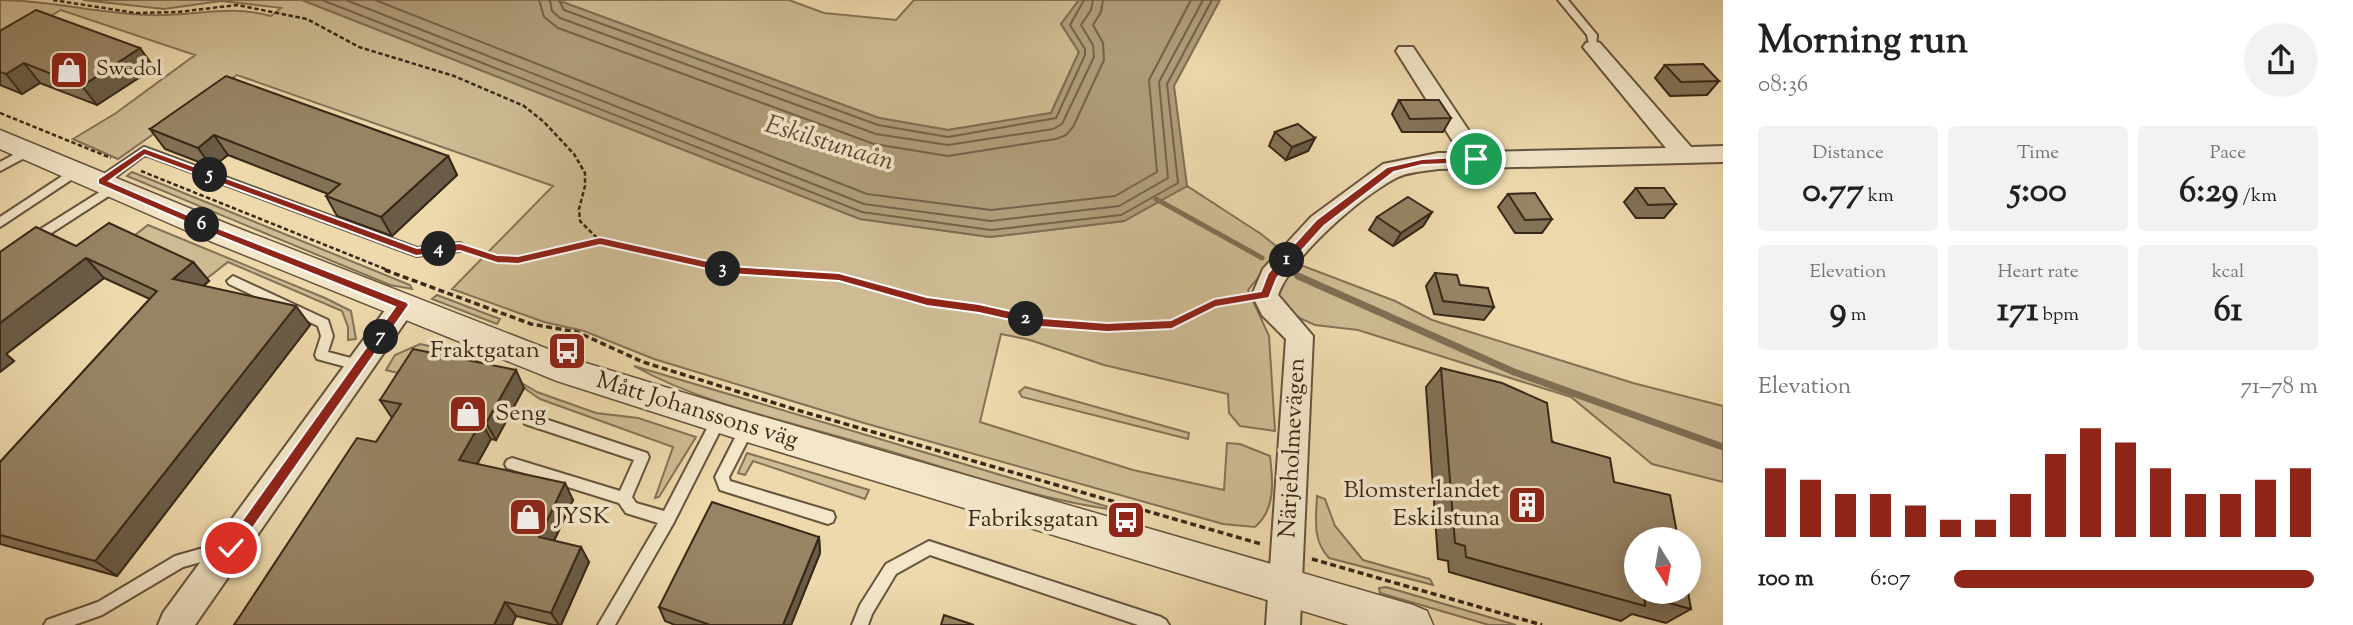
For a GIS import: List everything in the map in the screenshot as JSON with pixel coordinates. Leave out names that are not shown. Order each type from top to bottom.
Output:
[{"type":"street","points":[[1593,47],[1685,155]]},
{"type":"street","points":[[1406,51],[1476,159]]},
{"type":"street","name":"Mått Johanssons väg","points":[[0,139],[27,151],[104,176],[219,233],[569,371],[733,423],[1413,625]]},
{"type":"street","points":[[1265,295],[1272,276],[1320,223],[1391,170],[1422,162],[1476,159],[1723,154]]},
{"type":"street","name":"Närjeholmevägen","points":[[1265,295],[1271,308],[1300,336],[1286,588]]},
{"type":"street","points":[[175,625],[403,305]]},
{"type":"street","points":[[1283,625],[1286,588]]},
{"type":"lane","points":[[1563,0],[1592,35],[1593,47]]},
{"type":"lane","points":[[0,167],[27,151]]},
{"type":"lane","points":[[0,223],[104,176],[144,151],[416,252],[460,247]]},
{"type":"lane","points":[[21,248],[104,176]]},
{"type":"lane","points":[[233,281],[324,323],[327,336],[321,355],[362,366]]},
{"type":"lane","points":[[530,420],[642,457],[624,498]]},
{"type":"lane","points":[[733,423],[722,477],[725,486],[828,517]]},
{"type":"lane","points":[[606,625],[668,519],[733,423]]},
{"type":"lane","points":[[512,464],[624,498],[631,508],[668,519]]},
{"type":"lane","points":[[52,625],[102,608],[180,561],[231,548]]},
{"type":"lane","points":[[860,625],[865,610],[891,569],[929,548],[1161,625]]},
{"type":"path","points":[[53,0],[136,13],[178,12],[222,5],[256,8],[307,19],[359,47],[454,76],[512,101],[544,122],[574,153],[584,173],[580,221],[600,241]]},
{"type":"path","points":[[0,113],[104,176],[531,324],[577,332],[643,362],[797,410],[1542,625]]},
{"type":"path","points":[[460,247],[497,259],[518,260],[600,241],[720,269],[839,277],[927,302],[979,309],[1042,323],[1081,326],[1150,327],[1172,324],[1214,303],[1265,295]]},
{"type":"shaded area","points":[[0,0],[130,14],[240,11],[271,16],[281,8],[221,1],[164,9],[83,0],[302,0],[860,219],[990,237],[1124,221],[1187,186],[1281,250],[1248,290],[1269,336],[1275,431],[1240,426],[1229,413],[1228,394],[1104,365],[1030,340],[1001,334],[980,422],[1133,470],[1224,490],[1227,443],[1240,444],[1270,456],[1272,494],[1267,512],[1255,527],[1223,524],[864,423],[654,359],[584,331],[544,322],[452,289],[553,186],[237,75],[118,159],[73,139],[116,113],[195,55],[61,10],[0,45]]},
{"type":"shaded area","points":[[557,0],[789,0],[824,13],[896,20],[914,0],[1079,0],[1061,24],[1079,52],[1051,113],[948,130],[879,118]]},
{"type":"shaded area","points":[[132,172],[410,285],[412,289],[390,285],[127,176]]},
{"type":"shaded area","points":[[148,225],[351,311],[356,339],[348,340],[348,327],[342,311],[228,262],[206,279],[126,242]]},
{"type":"shaded area","points":[[1298,264],[1395,301],[1432,320],[1633,383],[1723,406],[1723,482],[1652,464],[1571,397],[1358,330],[1315,325],[1284,311],[1274,296],[1278,283]]},
{"type":"shaded area","points":[[437,295],[500,319],[497,324],[432,299]]},
{"type":"shaded area","points":[[420,344],[452,351],[503,372],[537,392],[596,413],[638,418],[696,437],[659,497],[655,498],[673,447],[540,399],[524,388],[418,378],[386,370],[395,355]]},
{"type":"shaded area","points":[[634,366],[1122,511],[1025,491],[747,411],[661,380]]},
{"type":"shaded area","points":[[1025,387],[1189,433],[1188,439],[1022,397],[1019,392]]},
{"type":"shaded area","points":[[747,453],[869,490],[865,499],[753,461],[745,475],[738,473]]},
{"type":"shaded area","points":[[1317,496],[1325,499],[1335,526],[1363,560],[1430,579],[1433,585],[1329,558],[1317,537]]},
{"type":"shaded area","points":[[1386,587],[1516,625],[1489,625],[1380,593],[1379,588]]},
{"type":"water","name":"Eskilstunaån","points":[[302,0],[557,0],[879,118],[948,130],[1051,113],[1079,52],[1061,24],[1079,0],[1220,0],[1174,86],[1187,186],[1124,221],[990,237],[860,219]]},
{"type":"building","points":[[36,10],[140,48],[82,86],[24,63],[6,74],[0,72],[0,31]]},
{"type":"building","points":[[1703,64],[1719,81],[1681,82],[1665,65]]},
{"type":"building","points":[[226,76],[448,156],[381,217],[326,196],[340,184],[214,135],[198,148],[150,129]]},
{"type":"building","points":[[1399,100],[1439,100],[1451,118],[1410,119]]},
{"type":"building","points":[[1298,124],[1315,138],[1292,147],[1275,132]]},
{"type":"building","points":[[1636,188],[1664,188],[1676,204],[1648,205]]},
{"type":"building","points":[[1535,193],[1552,219],[1525,220],[1508,194]]},
{"type":"building","points":[[1408,197],[1432,212],[1401,233],[1377,217]]},
{"type":"building","points":[[109,223],[193,262],[173,279],[296,306],[95,561],[0,535],[0,462],[157,291],[86,258],[0,323],[0,252],[36,227],[76,246]]},
{"type":"building","points":[[1435,273],[1457,275],[1460,285],[1488,288],[1494,307],[1443,301]]},
{"type":"building","points":[[413,349],[516,370],[486,423],[481,422],[459,460],[565,483],[539,537],[581,547],[551,613],[505,602],[494,625],[234,625],[357,438],[376,442],[401,404],[380,400]]},
{"type":"building","name":"Blomsterlandet Eskilstuna","points":[[1441,368],[1502,383],[1547,403],[1552,442],[1610,458],[1614,482],[1670,495],[1676,527],[1624,527],[1624,600],[1466,557],[1465,546],[1455,543]]},
{"type":"building","points":[[712,502],[819,537],[783,625],[710,625],[659,607]]},
{"type":"building","name":"Blomsterlandet Eskilstuna","points":[[1673,604],[1690,604],[1691,609]]},
{"type":"building","points":[[944,615],[974,625],[941,625]]},
{"type":"waterway","points":[[1156,199],[1262,258]]},
{"type":"waterway","points":[[1298,276],[1514,372],[1723,447]]},
{"type":"place","name":"Swedol","points":[[69,70]]},
{"type":"place","name":"Fraktgatan","points":[[567,351]]},
{"type":"place","name":"Seng","points":[[468,414]]},
{"type":"place","name":"Blomsterlandet Eskilstuna","points":[[1527,505]]},
{"type":"place","name":"JYSK","points":[[528,517]]},
{"type":"place","name":"Fabriksgatan","points":[[1126,520]]},
{"type":"route","points":[[231,548],[403,305],[219,233],[101,182],[144,151],[416,252],[460,247],[497,259],[518,260],[600,241],[700,265],[730,270],[811,273],[839,277],[927,302],[979,309],[1042,323],[1107,328],[1172,324],[1214,303],[1265,295],[1272,276],[1320,223],[1391,170],[1406,164],[1476,159]]}]
